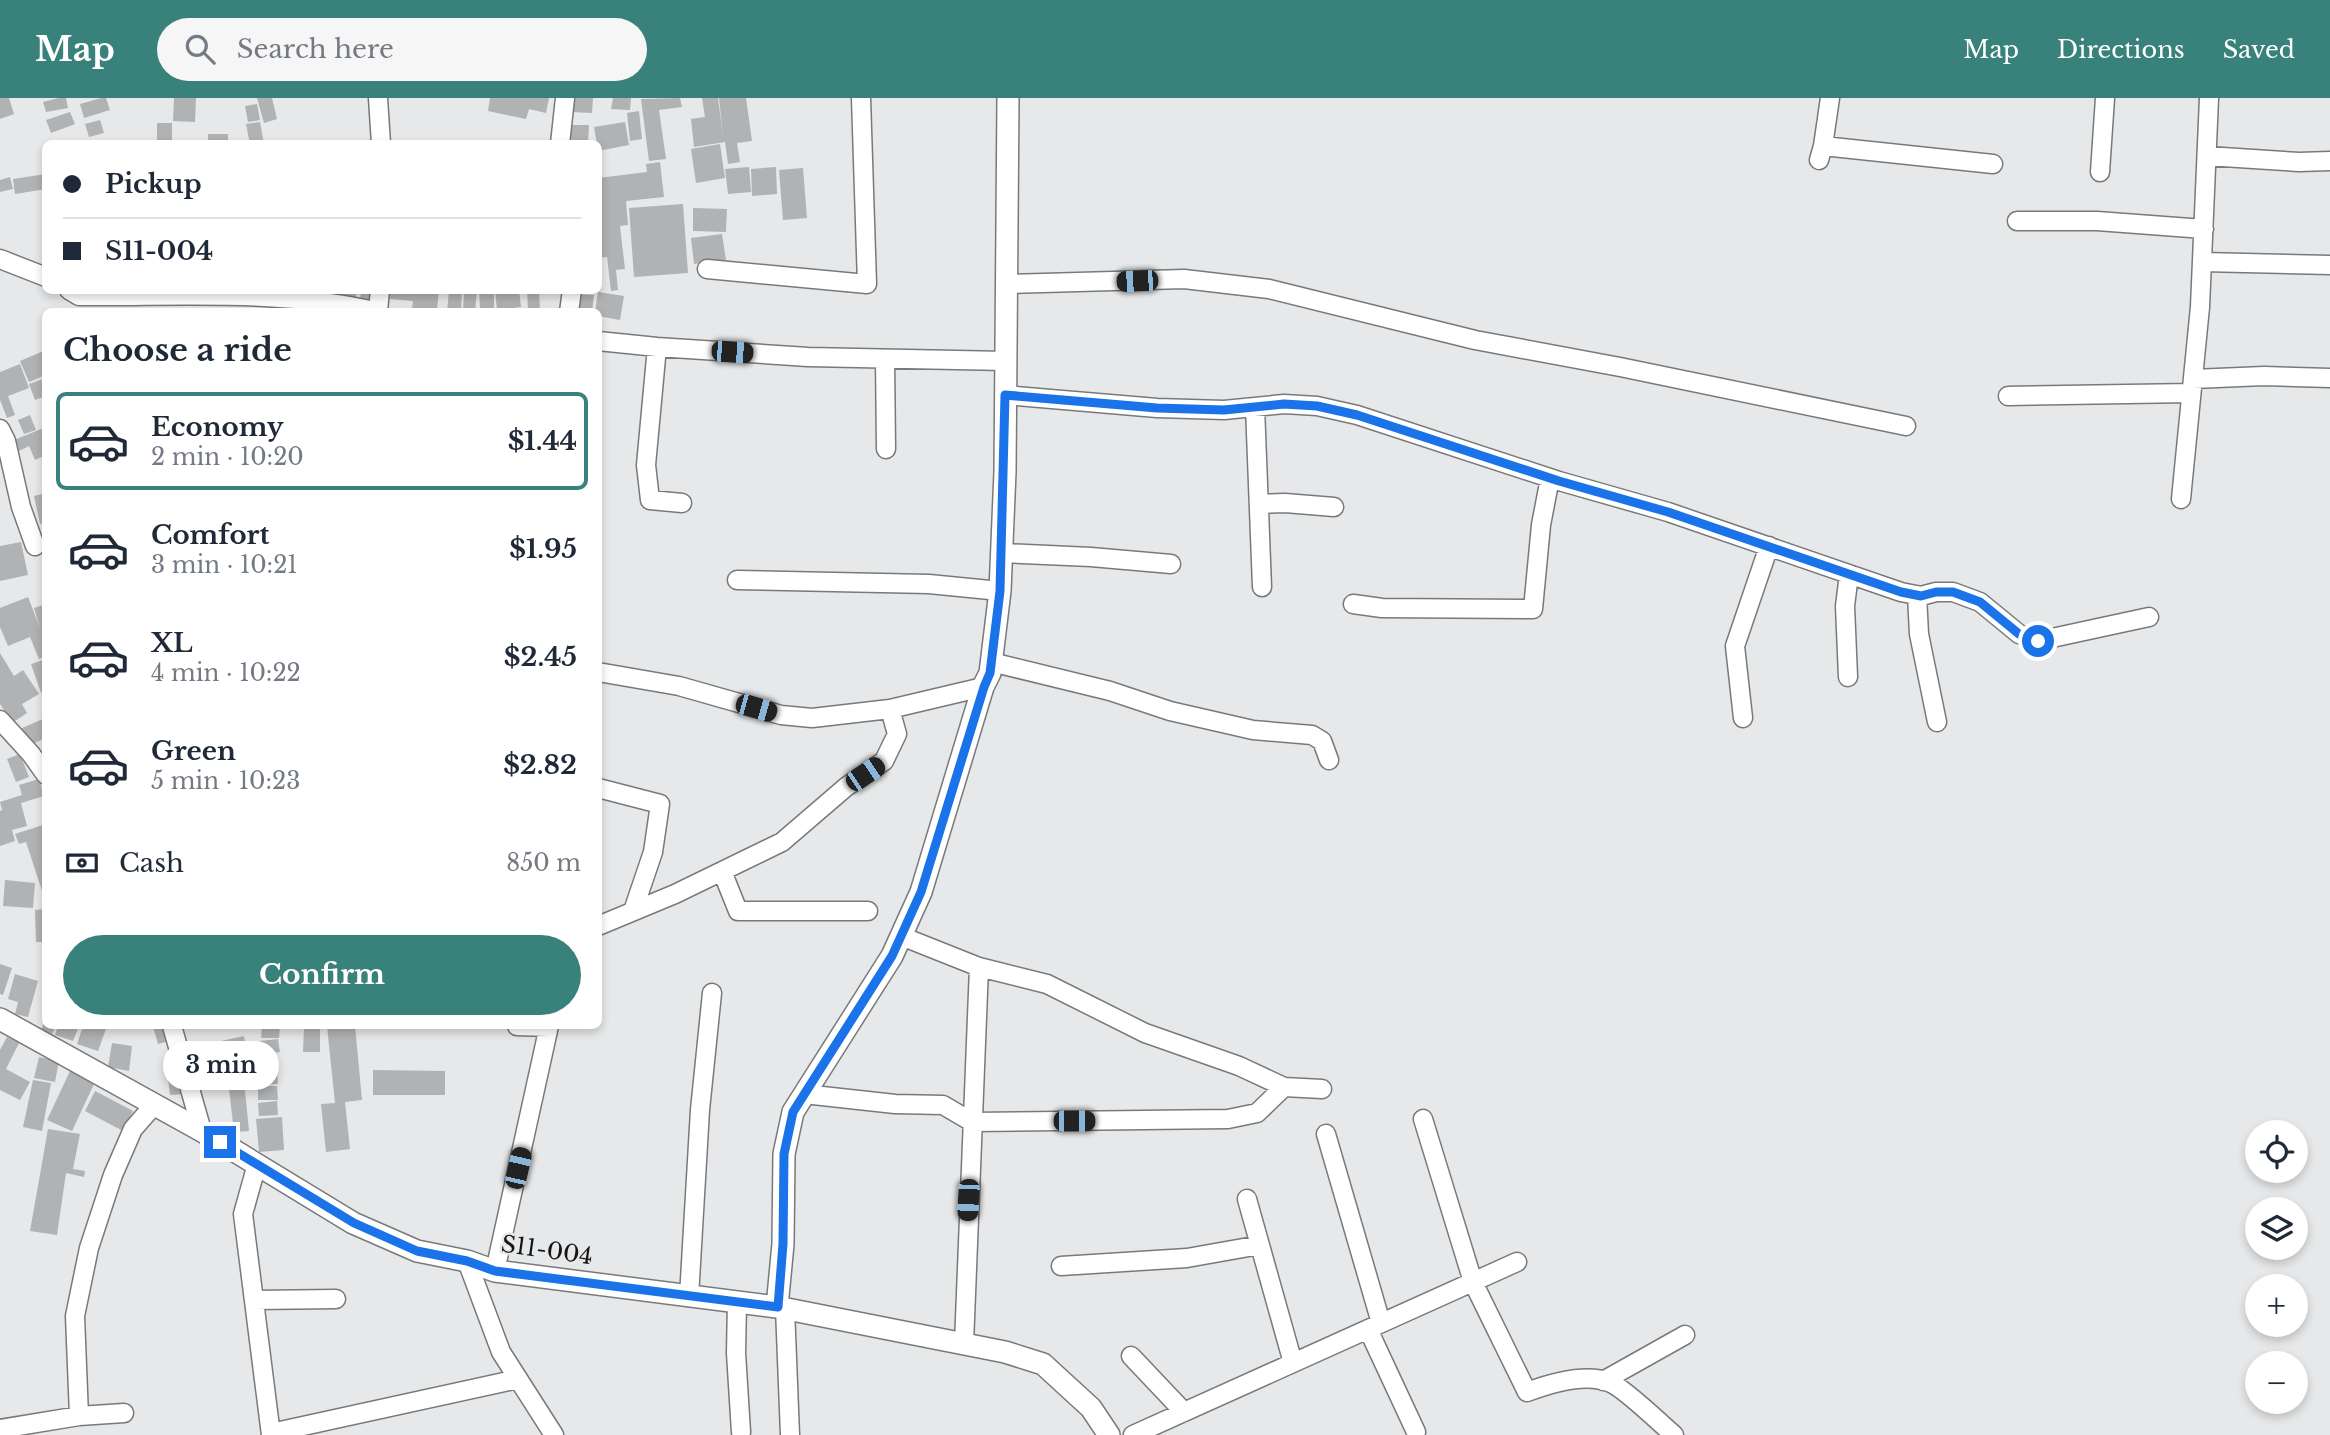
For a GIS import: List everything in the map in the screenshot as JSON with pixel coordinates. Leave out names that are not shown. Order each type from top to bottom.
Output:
[{"type":"street","points":[[378,98],[382,140]]},
{"type":"street","points":[[560,140],[565,98]]},
{"type":"street","points":[[707,268],[867,284],[860,98]]},
{"type":"street","points":[[790,1435],[781,1308],[784,1154],[793,1112],[892,956],[921,892],[990,673],[1002,553],[1008,98]]},
{"type":"street","points":[[1830,98],[1821,153],[1993,163]]},
{"type":"street","points":[[2101,172],[2105,98]]},
{"type":"street","points":[[2181,499],[2202,262],[2209,98]]},
{"type":"street","points":[[2207,156],[2299,162],[2330,161]]},
{"type":"street","points":[[2018,221],[2097,221],[2204,229]]},
{"type":"street","points":[[0,259],[42,275]]},
{"type":"street","points":[[2202,262],[2330,265]]},
{"type":"street","points":[[1007,284],[1184,279],[1269,289],[1475,340],[1906,426]]},
{"type":"street","points":[[76,294],[323,308]]},
{"type":"street","points":[[602,341],[657,347],[885,359],[1006,361]]},
{"type":"street","points":[[657,347],[646,466],[650,500],[682,503]]},
{"type":"street","points":[[885,359],[886,449]]},
{"type":"street","points":[[2008,396],[2192,386],[2264,376],[2330,378]]},
{"type":"street","points":[[1005,395],[1157,408],[1224,410],[1284,404],[1317,406],[1357,415],[1550,478],[1668,512],[1901,592],[1917,595],[1953,592],[1980,602],[2019,634],[2038,641],[2149,617]]},
{"type":"street","points":[[1255,407],[1262,587]]},
{"type":"street","points":[[0,429],[6,442],[22,507],[36,545]]},
{"type":"street","points":[[1353,604],[1382,608],[1533,609],[1541,525],[1550,478]]},
{"type":"street","points":[[1259,504],[1334,507]]},
{"type":"street","points":[[1743,718],[1735,646],[1769,546]]},
{"type":"street","points":[[1002,553],[1171,564]]},
{"type":"street","points":[[1848,677],[1845,606],[1849,573]]},
{"type":"street","points":[[737,579],[929,584],[1000,591]]},
{"type":"street","points":[[1917,595],[1919,634],[1937,722]]},
{"type":"street","points":[[991,662],[1110,691],[1170,711],[1253,730],[1312,735],[1322,741],[1329,760]]},
{"type":"street","points":[[602,673],[679,686],[781,715],[812,718],[890,709],[984,687]]},
{"type":"street","points":[[602,924],[782,842],[846,787],[884,761],[897,734],[890,709]]},
{"type":"street","points":[[0,720],[38,751]]},
{"type":"street","points":[[602,789],[660,804],[653,852],[634,911]]},
{"type":"street","points":[[722,871],[738,911],[868,911]]},
{"type":"street","points":[[901,936],[979,967],[1047,984],[1145,1033],[1239,1066],[1284,1087],[1322,1089]]},
{"type":"street","points":[[964,1344],[979,967]]},
{"type":"street","points":[[689,1297],[699,1124],[712,993]]},
{"type":"street","name":"S11-004","points":[[0,1019],[202,1131],[354,1223],[417,1251],[467,1261],[495,1271],[781,1308],[1005,1352],[1043,1364],[1091,1408],[1109,1435]]},
{"type":"street","points":[[173,1029],[202,1131]]},
{"type":"street","points":[[495,1271],[548,1029]]},
{"type":"street","points":[[804,1094],[895,1104],[943,1105],[972,1122],[1228,1119],[1257,1113],[1284,1087]]},
{"type":"street","points":[[79,1416],[75,1316],[89,1248],[113,1175],[133,1129],[154,1105]]},
{"type":"street","points":[[1423,1119],[1473,1282],[1527,1392],[1545,1386],[1593,1378],[1613,1383],[1674,1435]]},
{"type":"street","points":[[1326,1134],[1375,1326],[1416,1432]]},
{"type":"street","points":[[257,1164],[243,1214],[271,1434],[518,1379]]},
{"type":"street","points":[[1247,1199],[1293,1363]]},
{"type":"street","points":[[1061,1266],[1187,1258],[1260,1245]]},
{"type":"street","points":[[467,1261],[502,1352],[554,1435]]},
{"type":"street","points":[[1133,1435],[1517,1262]]},
{"type":"street","points":[[254,1300],[337,1299]]},
{"type":"street","points":[[737,1303],[736,1353],[741,1432]]},
{"type":"street","points":[[1603,1381],[1685,1335]]},
{"type":"street","points":[[1132,1356],[1184,1412]]},
{"type":"street","points":[[0,1429],[79,1416],[124,1413]]},
{"type":"building","points":[[0,98],[9,98],[14,114],[0,119]]},
{"type":"building","points":[[66,98],[68,108],[46,112],[43,102]]},
{"type":"building","points":[[106,98],[110,110],[84,118],[80,104]]},
{"type":"building","points":[[174,98],[196,98],[195,122],[173,121]]},
{"type":"building","points":[[257,98],[272,98],[277,119],[264,123]]},
{"type":"building","points":[[490,98],[549,98],[546,113],[529,109],[526,119],[488,111]]},
{"type":"building","points":[[572,98],[593,98],[592,113],[571,112]]},
{"type":"building","points":[[613,98],[631,98],[630,110],[611,109]]},
{"type":"building","points":[[680,98],[682,107],[659,110],[666,159],[649,161],[641,99]]},
{"type":"building","points":[[702,98],[718,98],[723,136],[719,98],[746,98],[752,141],[737,143],[740,162],[728,164],[725,142],[694,147],[691,119],[705,117]]},
{"type":"building","points":[[257,104],[260,120],[248,122],[245,106]]},
{"type":"building","points":[[639,111],[642,139],[630,141],[627,113]]},
{"type":"building","points":[[70,112],[75,124],[51,133],[46,120]]},
{"type":"building","points":[[100,120],[104,133],[89,137],[85,124]]},
{"type":"building","points":[[260,122],[263,140],[249,140],[246,124]]},
{"type":"building","points":[[625,122],[629,145],[602,150],[602,140],[596,140],[594,127]]},
{"type":"building","points":[[157,123],[172,123],[172,140],[157,140]]},
{"type":"building","points":[[570,125],[589,125],[588,140],[570,140]]},
{"type":"building","points":[[208,134],[228,134],[228,140],[208,140]]},
{"type":"building","points":[[720,144],[725,178],[696,183],[691,149]]},
{"type":"building","points":[[660,162],[664,197],[626,201],[628,225],[620,226],[625,269],[616,270],[618,290],[611,291],[607,257],[602,258],[602,178],[647,172],[646,164]]},
{"type":"building","points":[[749,167],[751,192],[728,194],[725,169]]},
{"type":"building","points":[[776,167],[777,194],[752,196],[751,169]]},
{"type":"building","points":[[803,168],[807,218],[783,220],[779,170]]},
{"type":"building","points":[[42,175],[42,190],[15,194],[13,179]]},
{"type":"building","points":[[10,177],[13,189],[0,192],[0,180]]},
{"type":"building","points":[[683,204],[688,273],[634,277],[629,208]]},
{"type":"building","points":[[693,208],[727,209],[726,232],[693,231]]},
{"type":"building","points":[[722,234],[726,260],[694,264],[691,238]]},
{"type":"building","points":[[342,294],[356,294],[356,298],[343,299]]},
{"type":"building","points":[[361,294],[371,294],[370,301],[360,300]]},
{"type":"building","points":[[390,294],[439,294],[437,308],[412,308],[413,301],[390,299]]},
{"type":"building","points":[[449,294],[462,294],[461,308],[447,308]]},
{"type":"building","points":[[464,294],[477,294],[475,308],[463,308]]},
{"type":"building","points":[[479,294],[494,294],[494,308],[480,308]]},
{"type":"building","points":[[495,294],[519,294],[521,307],[497,308]]},
{"type":"building","points":[[527,294],[539,294],[540,308],[528,308]]},
{"type":"building","points":[[578,294],[594,295],[592,308],[576,308]]},
{"type":"building","points":[[598,294],[624,296],[620,320],[602,317],[602,308],[596,308]]},
{"type":"building","points":[[42,352],[42,377],[29,382],[20,361]]},
{"type":"building","points":[[20,364],[29,388],[8,396],[15,415],[7,418],[0,400],[0,372]]},
{"type":"building","points":[[42,379],[42,397],[35,400],[29,384]]},
{"type":"building","points":[[30,415],[36,430],[24,434],[18,420]]},
{"type":"building","points":[[42,429],[42,457],[35,460],[29,446],[19,451],[14,440]]},
{"type":"building","points":[[42,494],[42,524],[40,524],[34,496]]},
{"type":"building","points":[[21,542],[28,575],[0,581],[0,546]]},
{"type":"building","points":[[28,597],[40,628],[34,608],[42,605],[42,658],[39,659],[30,637],[8,646],[0,627],[0,608]]},
{"type":"building","points":[[0,653],[14,676],[23,670],[39,694],[22,704],[27,713],[12,723],[0,704]]},
{"type":"building","points":[[42,660],[41,693],[31,664]]},
{"type":"building","points":[[42,719],[42,740],[30,745],[22,728]]},
{"type":"building","points":[[20,754],[29,777],[16,782],[7,759]]},
{"type":"building","points":[[39,779],[42,797],[21,803],[27,826],[12,830],[15,841],[0,846],[0,802],[22,795],[19,785]]},
{"type":"building","points":[[42,825],[42,891],[26,842],[19,844],[15,834]]},
{"type":"building","points":[[5,880],[35,883],[33,908],[3,906]]},
{"type":"building","points":[[42,909],[42,942],[36,942],[35,910]]},
{"type":"building","points":[[0,964],[12,968],[3,995],[0,994]]},
{"type":"building","points":[[15,974],[38,981],[28,1017],[15,1014],[18,1002],[8,999]]},
{"type":"building","points":[[42,1028],[54,1029],[52,1034],[41,1030]]},
{"type":"building","points":[[57,1029],[78,1029],[73,1041],[55,1035]]},
{"type":"building","points":[[82,1029],[106,1029],[98,1051],[77,1044]]},
{"type":"building","points":[[154,1029],[167,1029],[170,1041],[158,1044]]},
{"type":"building","points":[[262,1029],[280,1029],[279,1038],[261,1038]]},
{"type":"building","points":[[304,1029],[320,1029],[320,1052],[303,1052]]},
{"type":"building","points":[[327,1029],[355,1029],[362,1100],[345,1102],[350,1149],[326,1152],[321,1104],[335,1103]]},
{"type":"building","points":[[244,1036],[246,1049],[223,1053],[221,1041]]},
{"type":"building","points":[[7,1037],[19,1043],[6,1069],[30,1082],[20,1100],[0,1090],[0,1050]]},
{"type":"building","points":[[278,1039],[280,1052],[262,1054],[260,1041]]},
{"type":"building","points":[[112,1043],[132,1046],[129,1071],[108,1067]]},
{"type":"building","points":[[243,1054],[245,1069],[234,1070],[232,1056]]},
{"type":"building","points":[[277,1055],[279,1068],[260,1070],[258,1056]]},
{"type":"building","points":[[39,1057],[59,1061],[55,1082],[34,1078]]},
{"type":"building","points":[[180,1067],[183,1094],[170,1095],[167,1069]]},
{"type":"building","points":[[373,1070],[445,1071],[445,1095],[373,1095]]},
{"type":"building","points":[[70,1071],[95,1082],[72,1131],[47,1120]]},
{"type":"building","points":[[243,1071],[249,1131],[234,1132],[227,1072]]},
{"type":"building","points":[[259,1071],[277,1071],[278,1084],[259,1085]]},
{"type":"building","points":[[33,1080],[51,1083],[42,1131],[23,1127]]},
{"type":"building","points":[[258,1086],[277,1086],[278,1100],[258,1100]]},
{"type":"building","points":[[95,1091],[133,1111],[123,1131],[85,1111]]},
{"type":"building","points":[[277,1101],[278,1115],[259,1116],[258,1103]]},
{"type":"building","points":[[282,1117],[284,1150],[259,1152],[256,1119]]},
{"type":"building","points":[[48,1129],[80,1134],[73,1169],[85,1171],[84,1177],[66,1173],[57,1235],[30,1231]]},
{"type":"route","points":[[220,1142],[354,1223],[417,1251],[467,1261],[495,1271],[778,1307],[783,1244],[784,1154],[793,1112],[892,956],[921,892],[990,673],[1000,591],[1005,395],[1157,408],[1224,410],[1284,404],[1317,406],[1357,415],[1559,481],[1668,512],[1901,592],[1921,596],[1936,592],[1953,592],[1980,602],[2019,634],[2038,641]]}]
